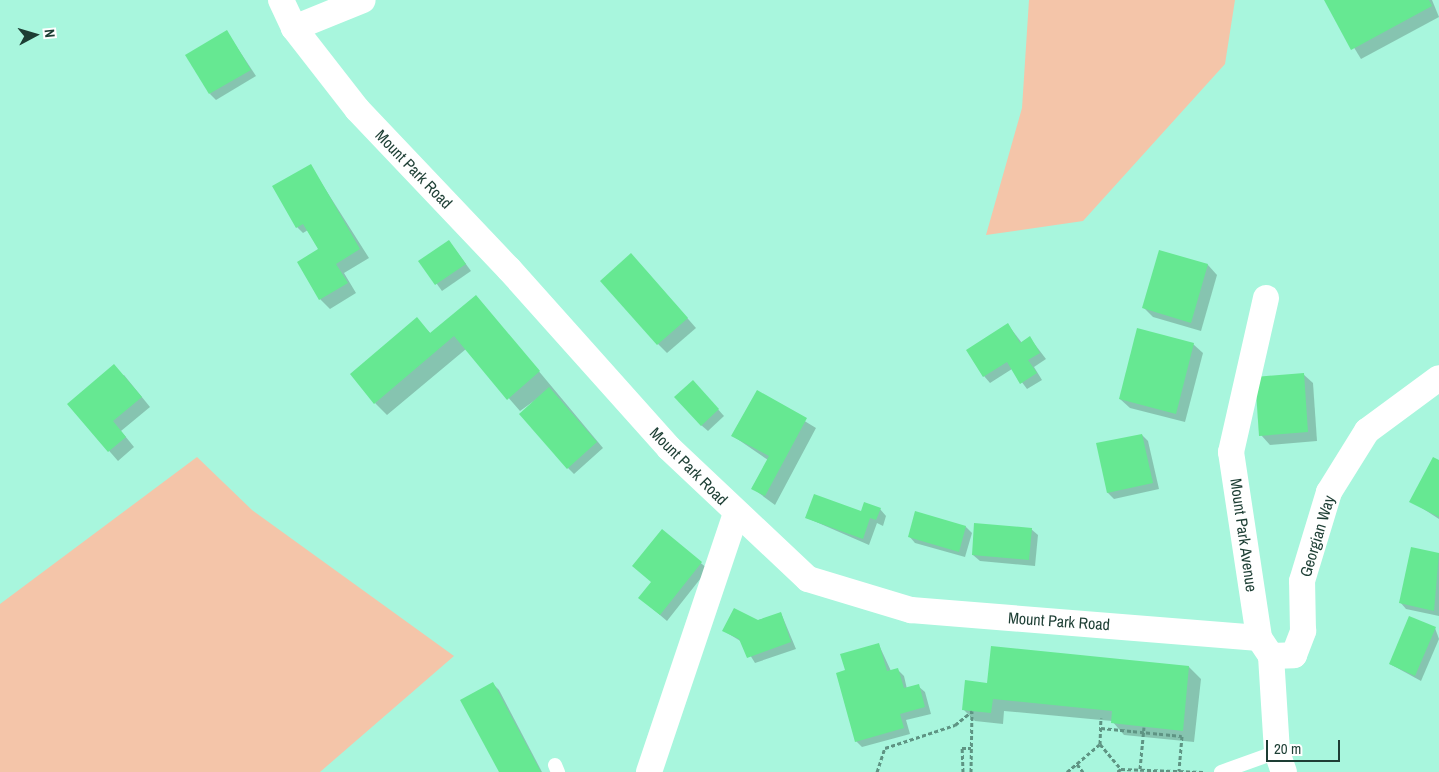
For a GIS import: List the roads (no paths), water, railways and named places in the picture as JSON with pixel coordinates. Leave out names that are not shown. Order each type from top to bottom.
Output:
[{"type":"street","name":"Mount Park Road","points":[[281,0],[294,28],[357,109],[509,269],[662,441],[808,579],[911,610],[1265,647]]},
{"type":"street","points":[[294,28],[363,0]]},
{"type":"street","name":"Mount Park Avenue","points":[[1266,298],[1232,452],[1265,647],[1280,762]]},
{"type":"street","name":"Georgian Way","points":[[1265,647],[1294,655],[1303,631],[1302,581],[1329,492],[1368,431],[1439,378]]},
{"type":"street","points":[[649,772],[736,513]]},
{"type":"lane","points":[[1221,772],[1280,762]]}]
